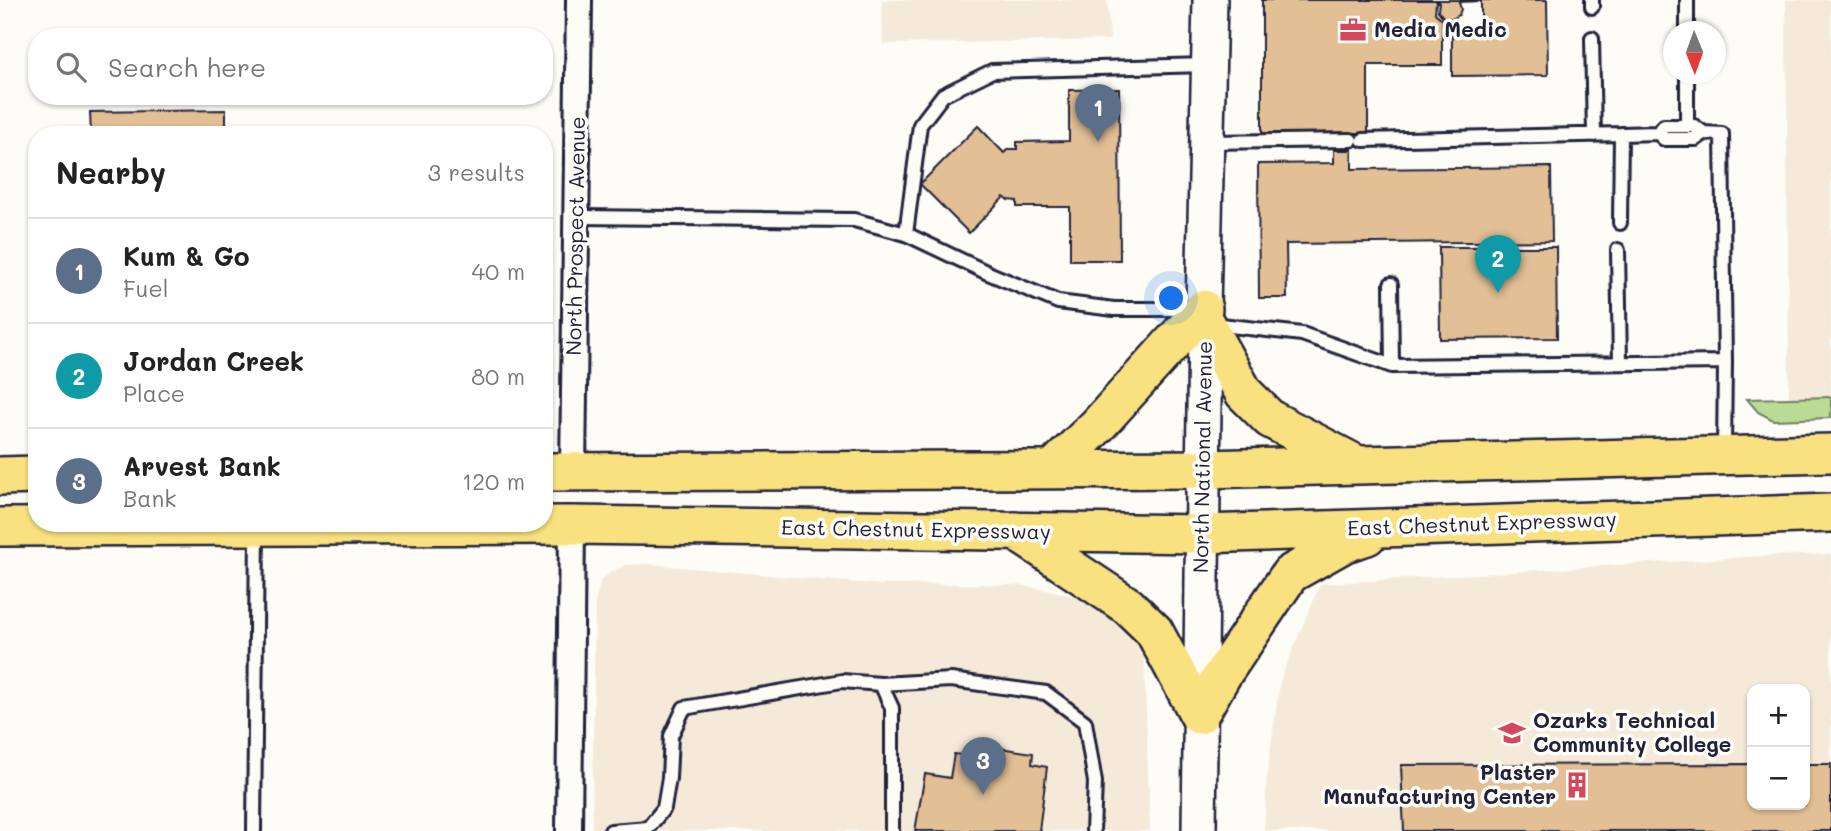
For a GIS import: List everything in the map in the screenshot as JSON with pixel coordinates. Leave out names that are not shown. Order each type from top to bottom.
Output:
[{"type":"main road","name":"North National Avenue","points":[[1199,831],[1210,0]]},
{"type":"main road","points":[[1052,470],[1204,316],[1244,393],[1270,419],[1358,465]]},
{"type":"main road","points":[[559,472],[1203,469],[1831,453]]},
{"type":"main road","points":[[0,476],[28,475]]},
{"type":"main road","name":"East Chestnut Expressway","points":[[553,525],[1202,534],[1831,513]]},
{"type":"main road","name":"East Chestnut Expressway","points":[[0,527],[28,527]]},
{"type":"main road","points":[[1199,715],[1229,664],[1290,574],[1345,543],[1394,527]]},
{"type":"main road","points":[[1015,531],[1128,606],[1154,631],[1199,715]]},
{"type":"street","name":"North Prospect Avenue","points":[[559,472],[576,217],[579,0]]},
{"type":"street","points":[[569,831],[572,525]]},
{"type":"lane","points":[[1687,0],[1687,21]]},
{"type":"lane","points":[[1592,38],[1594,135]]},
{"type":"lane","points":[[906,234],[920,125],[943,95],[992,71],[1209,65]]},
{"type":"lane","points":[[1687,84],[1687,125]]},
{"type":"lane","points":[[1658,134],[1664,126],[1687,125],[1704,133],[1723,134],[1724,456]]},
{"type":"lane","points":[[1208,142],[1621,134],[1658,134],[1664,139],[1696,139],[1704,133]]},
{"type":"lane","points":[[1620,223],[1621,134]]},
{"type":"lane","points":[[576,217],[854,220],[906,234],[988,273],[1058,302],[1204,316],[1302,334],[1392,366],[1725,362]]},
{"type":"lane","points":[[1618,250],[1620,363]]},
{"type":"lane","points":[[1391,284],[1392,366]]},
{"type":"lane","points":[[254,831],[257,532]]},
{"type":"lane","points":[[611,831],[648,828],[664,808],[671,736],[684,708],[842,681],[881,684],[951,680],[1046,693],[1085,722],[1095,782],[1093,831]]},
{"type":"lane","points":[[881,684],[892,708],[892,831]]},
{"type":"shaded area","points":[[882,0],[1107,0],[1110,40],[883,44]]},
{"type":"shaded area","points":[[1786,0],[1831,0],[1831,397],[1789,398]]},
{"type":"shaded area","name":"Ozarks Technical Community College","points":[[1831,554],[1831,831],[1264,831],[1267,776],[1280,681],[1320,584]]},
{"type":"shaded area","points":[[646,564],[881,585],[1019,585],[1090,600],[1115,613],[1133,635],[1144,655],[1150,831],[592,831],[595,603],[601,580],[611,572],[626,565]]},
{"type":"green space","points":[[1831,397],[1831,418],[1773,420],[1758,412],[1747,399]]},
{"type":"building","points":[[1262,0],[1547,0],[1548,75],[1452,76],[1452,31],[1481,31],[1481,1],[1459,2],[1459,15],[1452,19],[1443,17],[1438,11],[1439,2],[1436,2],[1435,13],[1444,21],[1442,65],[1368,65],[1368,133],[1262,133]]},
{"type":"building","points":[[1119,89],[1120,260],[1070,260],[1070,207],[1017,207],[1017,201],[1004,197],[969,233],[920,184],[978,126],[1004,153],[1008,149],[1017,149],[1017,142],[1069,141],[1069,90]]},
{"type":"building","points":[[226,110],[226,126],[91,126],[90,112]]},
{"type":"building","points":[[1334,150],[1352,150],[1352,169],[1551,167],[1552,241],[1286,244],[1287,298],[1259,298],[1258,164],[1334,163]]},
{"type":"building","points":[[1439,247],[1556,247],[1557,338],[1440,339]]},
{"type":"building","points":[[980,745],[1033,753],[1032,764],[1047,767],[1039,831],[915,831],[925,774],[950,778],[954,754],[979,757]]},
{"type":"building","name":"Plaster Manufacturing Center","points":[[1747,764],[1747,810],[1810,810],[1810,764],[1831,764],[1831,831],[1404,831],[1401,765]]},
{"type":"place","name":"Media Medic","points":[[1353,30]]},
{"type":"place","name":"Kum & Go","points":[[1098,142]]},
{"type":"place","name":"Jordan Creek","points":[[1498,293]]},
{"type":"place","name":"Ozarks Technical Community College","points":[[1512,733]]},
{"type":"place","name":"Plaster Manufacturing Center","points":[[1577,785]]},
{"type":"place","name":"Arvest Bank","points":[[983,795]]}]
